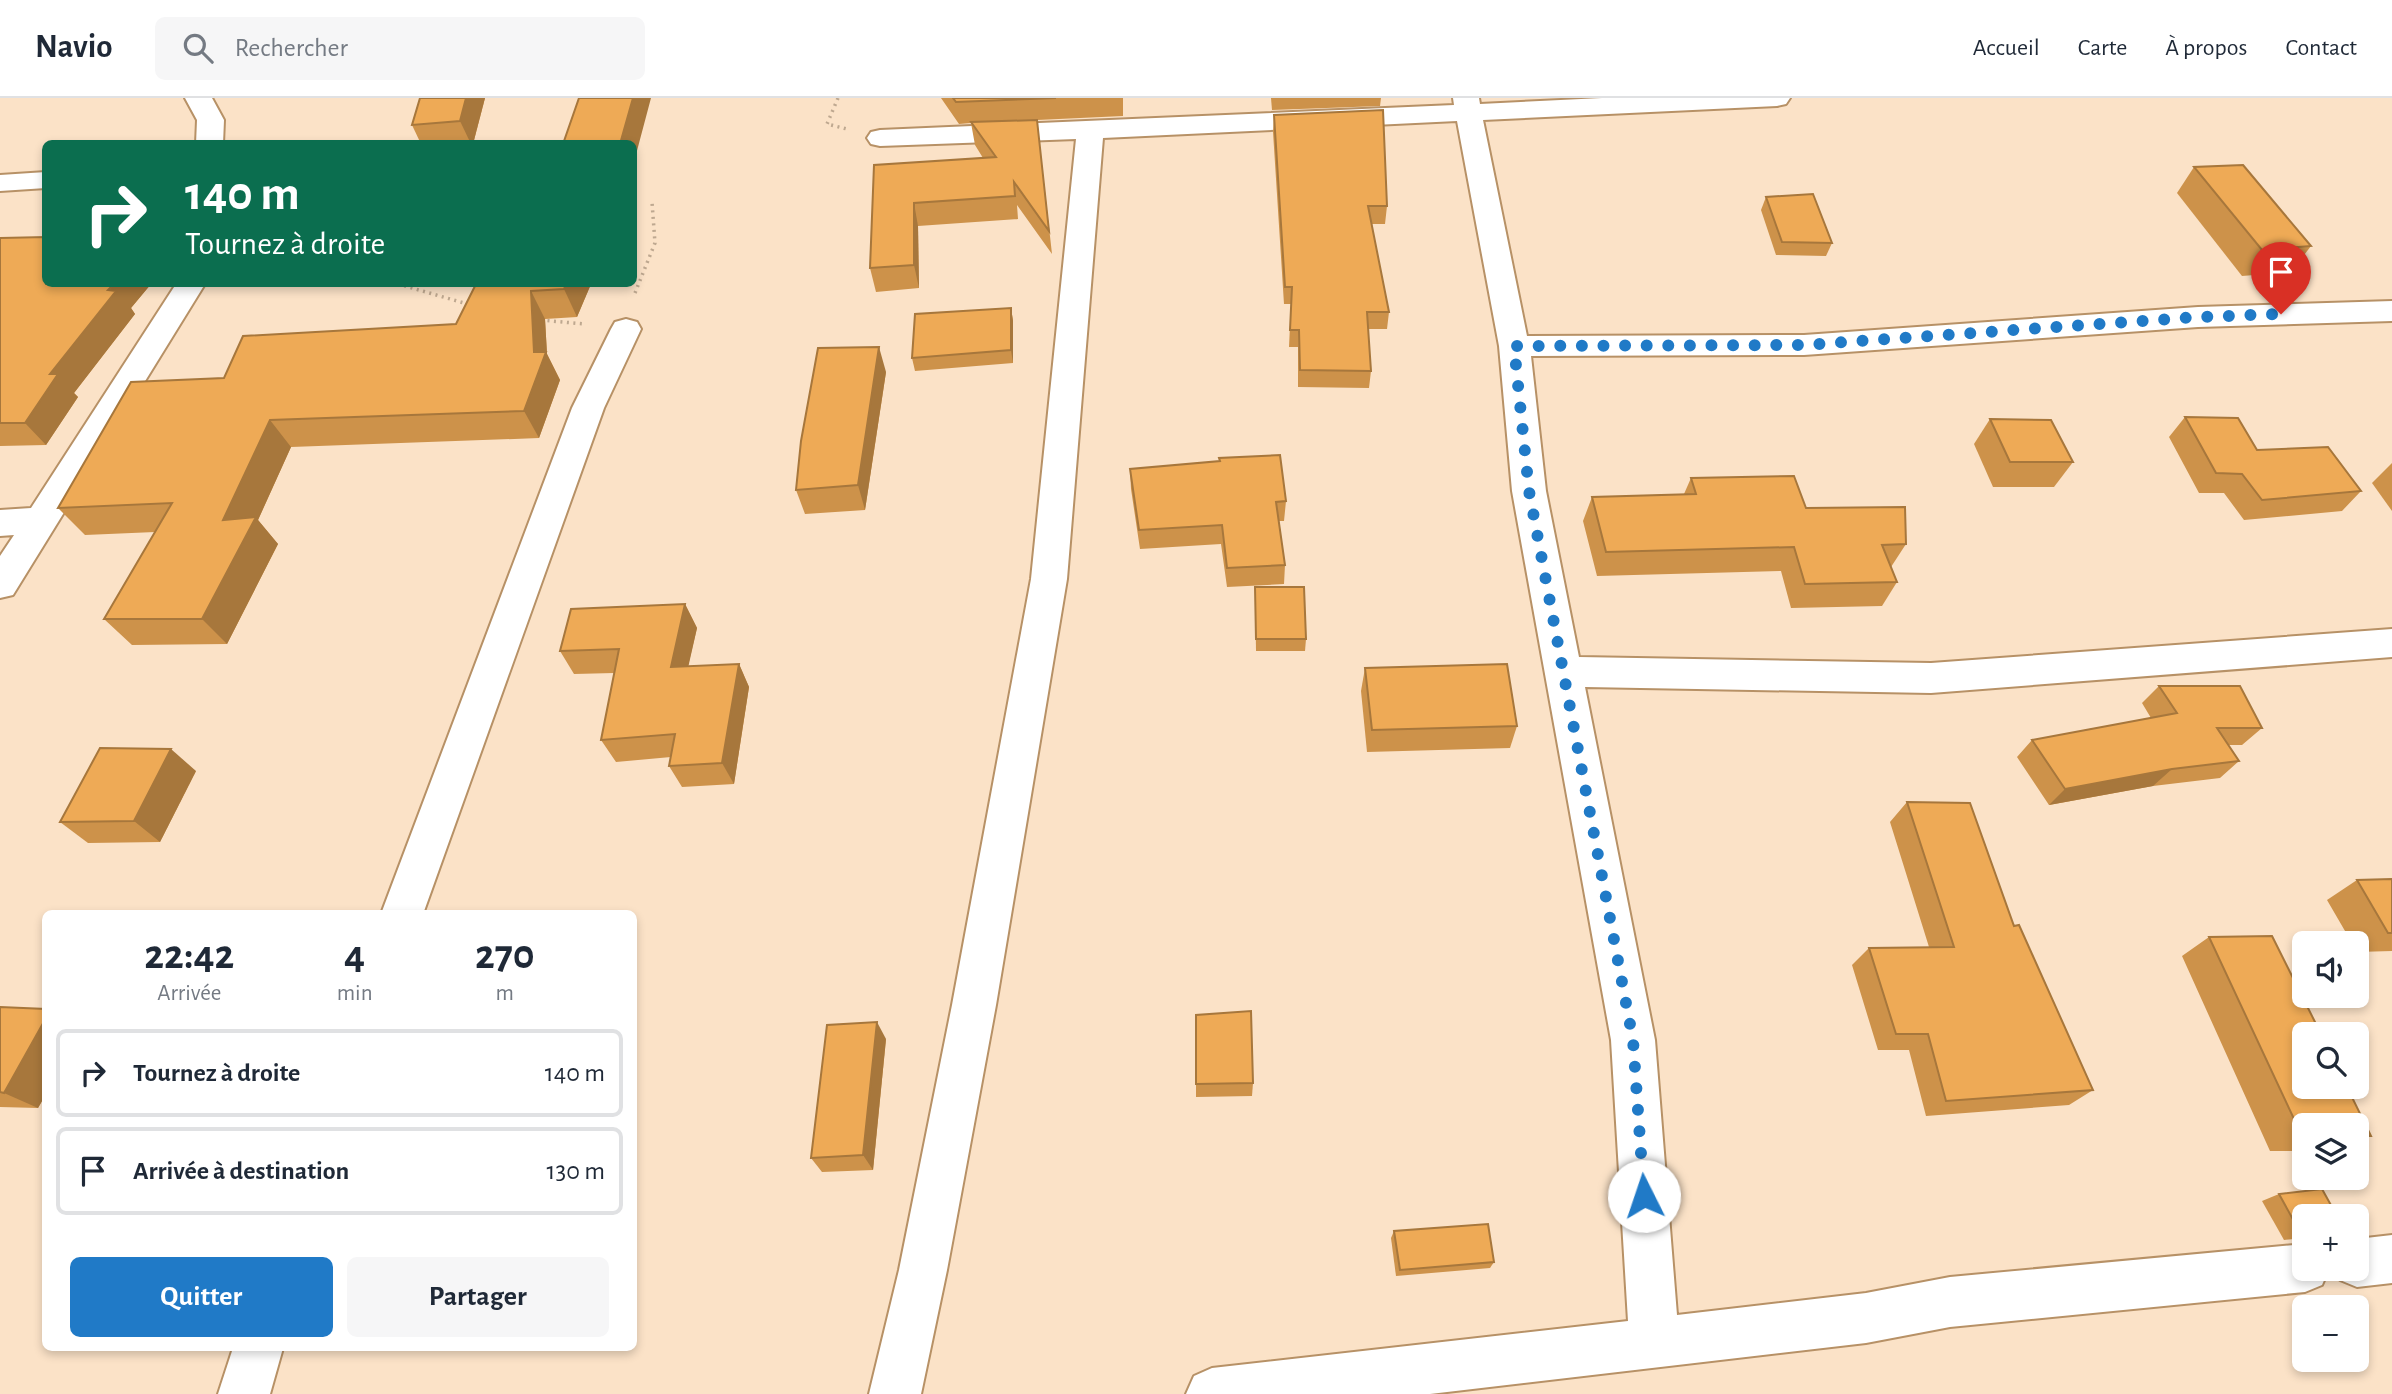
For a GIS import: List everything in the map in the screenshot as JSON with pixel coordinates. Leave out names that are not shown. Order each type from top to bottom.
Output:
[{"type":"street","points":[[198,98],[206,107],[214,129],[210,140]]},
{"type":"street","points":[[880,138],[1090,133],[1467,104],[1777,98]]},
{"type":"street","points":[[1467,104],[1514,346],[1529,491],[1633,1040],[1654,1342]]},
{"type":"street","points":[[895,1394],[923,1270],[971,1018],[1049,579],[1090,133]]},
{"type":"street","points":[[0,183],[42,180]]},
{"type":"street","points":[[0,585],[188,287]]},
{"type":"street","points":[[1514,346],[1804,345],[2198,317],[2392,311]]},
{"type":"street","points":[[403,910],[588,408],[626,329]]},
{"type":"street","points":[[0,523],[41,520]]},
{"type":"street","points":[[1564,672],[1931,678],[2392,643]]},
{"type":"street","points":[[2369,1262],[2392,1259]]},
{"type":"street","points":[[1212,1394],[1866,1318],[1951,1302],[2292,1269]]},
{"type":"street","points":[[244,1394],[257,1351]]},
{"type":"path","points":[[637,287],[655,243],[652,202]]},
{"type":"path","points":[[409,287],[479,307]]},
{"type":"path","points":[[528,318],[626,329],[637,287]]},
{"type":"building","points":[[420,98],[466,98],[460,121],[412,125]]},
{"type":"building","points":[[579,98],[633,98],[621,140],[564,140]]},
{"type":"building","points":[[953,98],[1056,98],[956,102]]},
{"type":"building","points":[[1383,110],[1387,206],[1368,206],[1389,312],[1367,312],[1371,371],[1300,370],[1299,330],[1290,330],[1292,287],[1285,287],[1274,115]]},
{"type":"building","points":[[1037,120],[1049,231],[1014,182],[1015,196],[914,203],[914,265],[870,268],[874,165],[996,157],[971,122]]},
{"type":"building","points":[[2243,165],[2311,246],[2262,250],[2194,167]]},
{"type":"building","points":[[1813,194],[1832,243],[1782,242],[1766,197]]},
{"type":"building","points":[[42,237],[42,287],[111,287],[108,290],[116,291],[50,374],[58,374],[25,423],[0,423],[0,238]]},
{"type":"building","points":[[474,287],[565,287],[531,291],[534,352],[546,352],[524,411],[270,420],[223,520],[256,517],[202,619],[104,619],[172,503],[58,508],[131,382],[224,378],[243,336],[456,324]]},
{"type":"building","points":[[1011,308],[1011,350],[912,358],[915,314]]},
{"type":"building","points":[[879,347],[858,485],[796,490],[801,441],[818,348]]},
{"type":"building","points":[[2185,417],[2238,418],[2257,450],[2328,447],[2361,491],[2262,500],[2242,474],[2216,473]]},
{"type":"building","points":[[1990,419],[2051,420],[2073,462],[2010,462]]},
{"type":"building","points":[[1280,455],[1286,501],[1276,502],[1285,565],[1227,568],[1222,525],[1139,530],[1130,469],[1220,461],[1219,458]]},
{"type":"building","points":[[1794,476],[1806,508],[1905,507],[1906,544],[1882,545],[1897,582],[1805,584],[1794,547],[1606,552],[1592,497],[1696,494],[1691,478]]},
{"type":"building","points":[[1255,587],[1304,587],[1306,639],[1256,639]]},
{"type":"building","points":[[685,604],[671,667],[739,664],[722,763],[669,766],[675,734],[601,740],[619,649],[560,651],[571,609]]},
{"type":"building","points":[[1507,664],[1517,726],[1372,730],[1365,668]]},
{"type":"building","points":[[2159,686],[2240,686],[2262,728],[2217,728],[2239,761],[2172,769],[2065,789],[2032,740],[2177,713]]},
{"type":"building","points":[[100,748],[171,749],[134,821],[60,822]]},
{"type":"building","points":[[1907,802],[1970,803],[2014,926],[2019,925],[2093,1090],[1946,1101],[1928,1034],[1896,1034],[1869,948],[1954,947]]},
{"type":"building","points":[[2392,879],[2392,933],[2388,933],[2357,880]]},
{"type":"building","points":[[2272,936],[2292,976],[2292,1008],[2308,1008],[2315,1022],[2292,1022],[2292,1099],[2353,1099],[2360,1113],[2292,1115],[2209,937]]},
{"type":"building","points":[[0,1007],[42,1009],[42,1025],[4,1093],[0,1092]]},
{"type":"building","points":[[1251,1011],[1253,1083],[1196,1084],[1196,1015]]},
{"type":"building","points":[[877,1022],[863,1155],[811,1158],[827,1025]]},
{"type":"building","points":[[2323,1190],[2330,1204],[2292,1204],[2292,1218],[2279,1194]]},
{"type":"building","points":[[1488,1224],[1494,1262],[1400,1270],[1394,1231]]},
{"type":"route","points":[[1644,1196],[1633,1040],[1529,491],[1514,346],[1804,345],[2198,317],[2281,314]]}]
